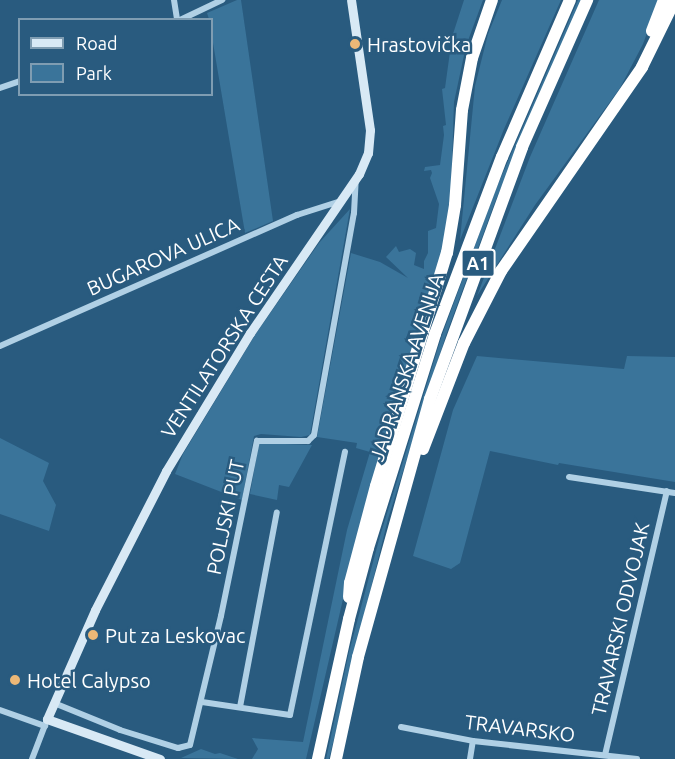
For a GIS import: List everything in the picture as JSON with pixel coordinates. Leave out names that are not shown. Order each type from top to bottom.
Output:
[{"type":"highway","points":[[349,619],[350,583],[357,552],[447,252],[454,205],[462,110],[472,58],[492,0]]},
{"type":"highway","name":"JADRANSKA AVENIJA","points":[[318,759],[349,619],[368,548],[435,334],[502,157],[570,0]]},
{"type":"highway","name":"JADRANSKA AVENIJA","points":[[336,759],[358,657],[430,399],[522,147],[587,0]]},
{"type":"highway","points":[[631,82],[664,0]]},
{"type":"highway","points":[[391,534],[464,344],[501,271],[540,212],[596,137],[642,67],[675,0]]},
{"type":"main road","name":"VENTILATORSKA CESTA","points":[[46,722],[95,608],[166,471],[250,333],[356,178],[368,153],[370,130],[351,0]]},
{"type":"main road","points":[[46,722],[160,759]]},
{"type":"street","points":[[174,0],[178,18]]},
{"type":"street","points":[[182,18],[222,0]]},
{"type":"street","points":[[0,88],[18,82]]},
{"type":"street","name":"POLJSKI PUT","points":[[54,703],[120,730],[185,748],[190,745],[202,702],[257,441],[308,441],[314,435],[354,213],[356,178]]},
{"type":"street","name":"BUGAROVA ULICA","points":[[0,346],[297,215],[341,201]]},
{"type":"street","points":[[202,702],[290,715],[345,452]]},
{"type":"street","points":[[569,477],[675,493]]},
{"type":"street","name":"TRAVARSKI ODVOJAK","points":[[605,755],[667,491]]},
{"type":"street","points":[[240,707],[278,512]]},
{"type":"street","points":[[0,710],[46,722],[32,759]]},
{"type":"street","name":"TRAVARSKO","points":[[401,727],[473,741],[637,759]]},
{"type":"street","points":[[470,759],[473,741]]},
{"type":"green space","points":[[241,0],[273,221],[245,233],[213,43],[213,18],[209,18],[207,13]]},
{"type":"green space","points":[[464,0],[483,0],[466,46],[454,102],[451,194],[443,249],[362,517],[306,759],[252,759],[258,749],[252,738],[303,742],[347,530],[370,452],[356,448],[357,443],[317,437],[351,253],[380,262],[408,278],[386,257],[396,246],[399,252],[410,249],[416,253],[414,265],[424,269],[424,261],[428,253],[428,231],[436,228],[439,204],[430,178],[431,170],[424,171],[425,167],[440,165],[443,126],[446,125],[442,89],[445,88],[452,37]]},
{"type":"green space","points":[[502,0],[561,0],[504,129],[460,240],[475,86],[488,34]]},
{"type":"green space","points":[[578,0],[582,0],[495,202],[446,335],[388,519],[329,759],[326,759],[349,652],[380,536],[441,338],[495,191]]},
{"type":"green space","points":[[599,0],[659,0],[643,44],[620,88],[535,205],[477,296],[530,157]]},
{"type":"green space","points":[[350,209],[310,435],[301,437],[261,434],[254,436],[242,500],[175,474],[183,454],[255,335],[319,243]]},
{"type":"green space","points":[[477,356],[624,369],[627,356],[675,357],[675,482],[559,463],[558,465],[490,451],[460,563],[451,569],[413,556],[453,410]]},
{"type":"green space","points":[[0,438],[49,463],[43,481],[56,505],[49,531],[0,514]]},
{"type":"green space","points":[[259,443],[312,445],[289,487],[279,485],[277,500],[250,494]]},
{"type":"green space","points":[[201,749],[215,754],[220,753],[238,759],[181,758]]},
{"type":"place","name":"Hrastovička","points":[[355,44]]},
{"type":"place","name":"Put za Leskovac","points":[[93,635]]},
{"type":"place","name":"Hotel Calypso","points":[[15,680]]}]
